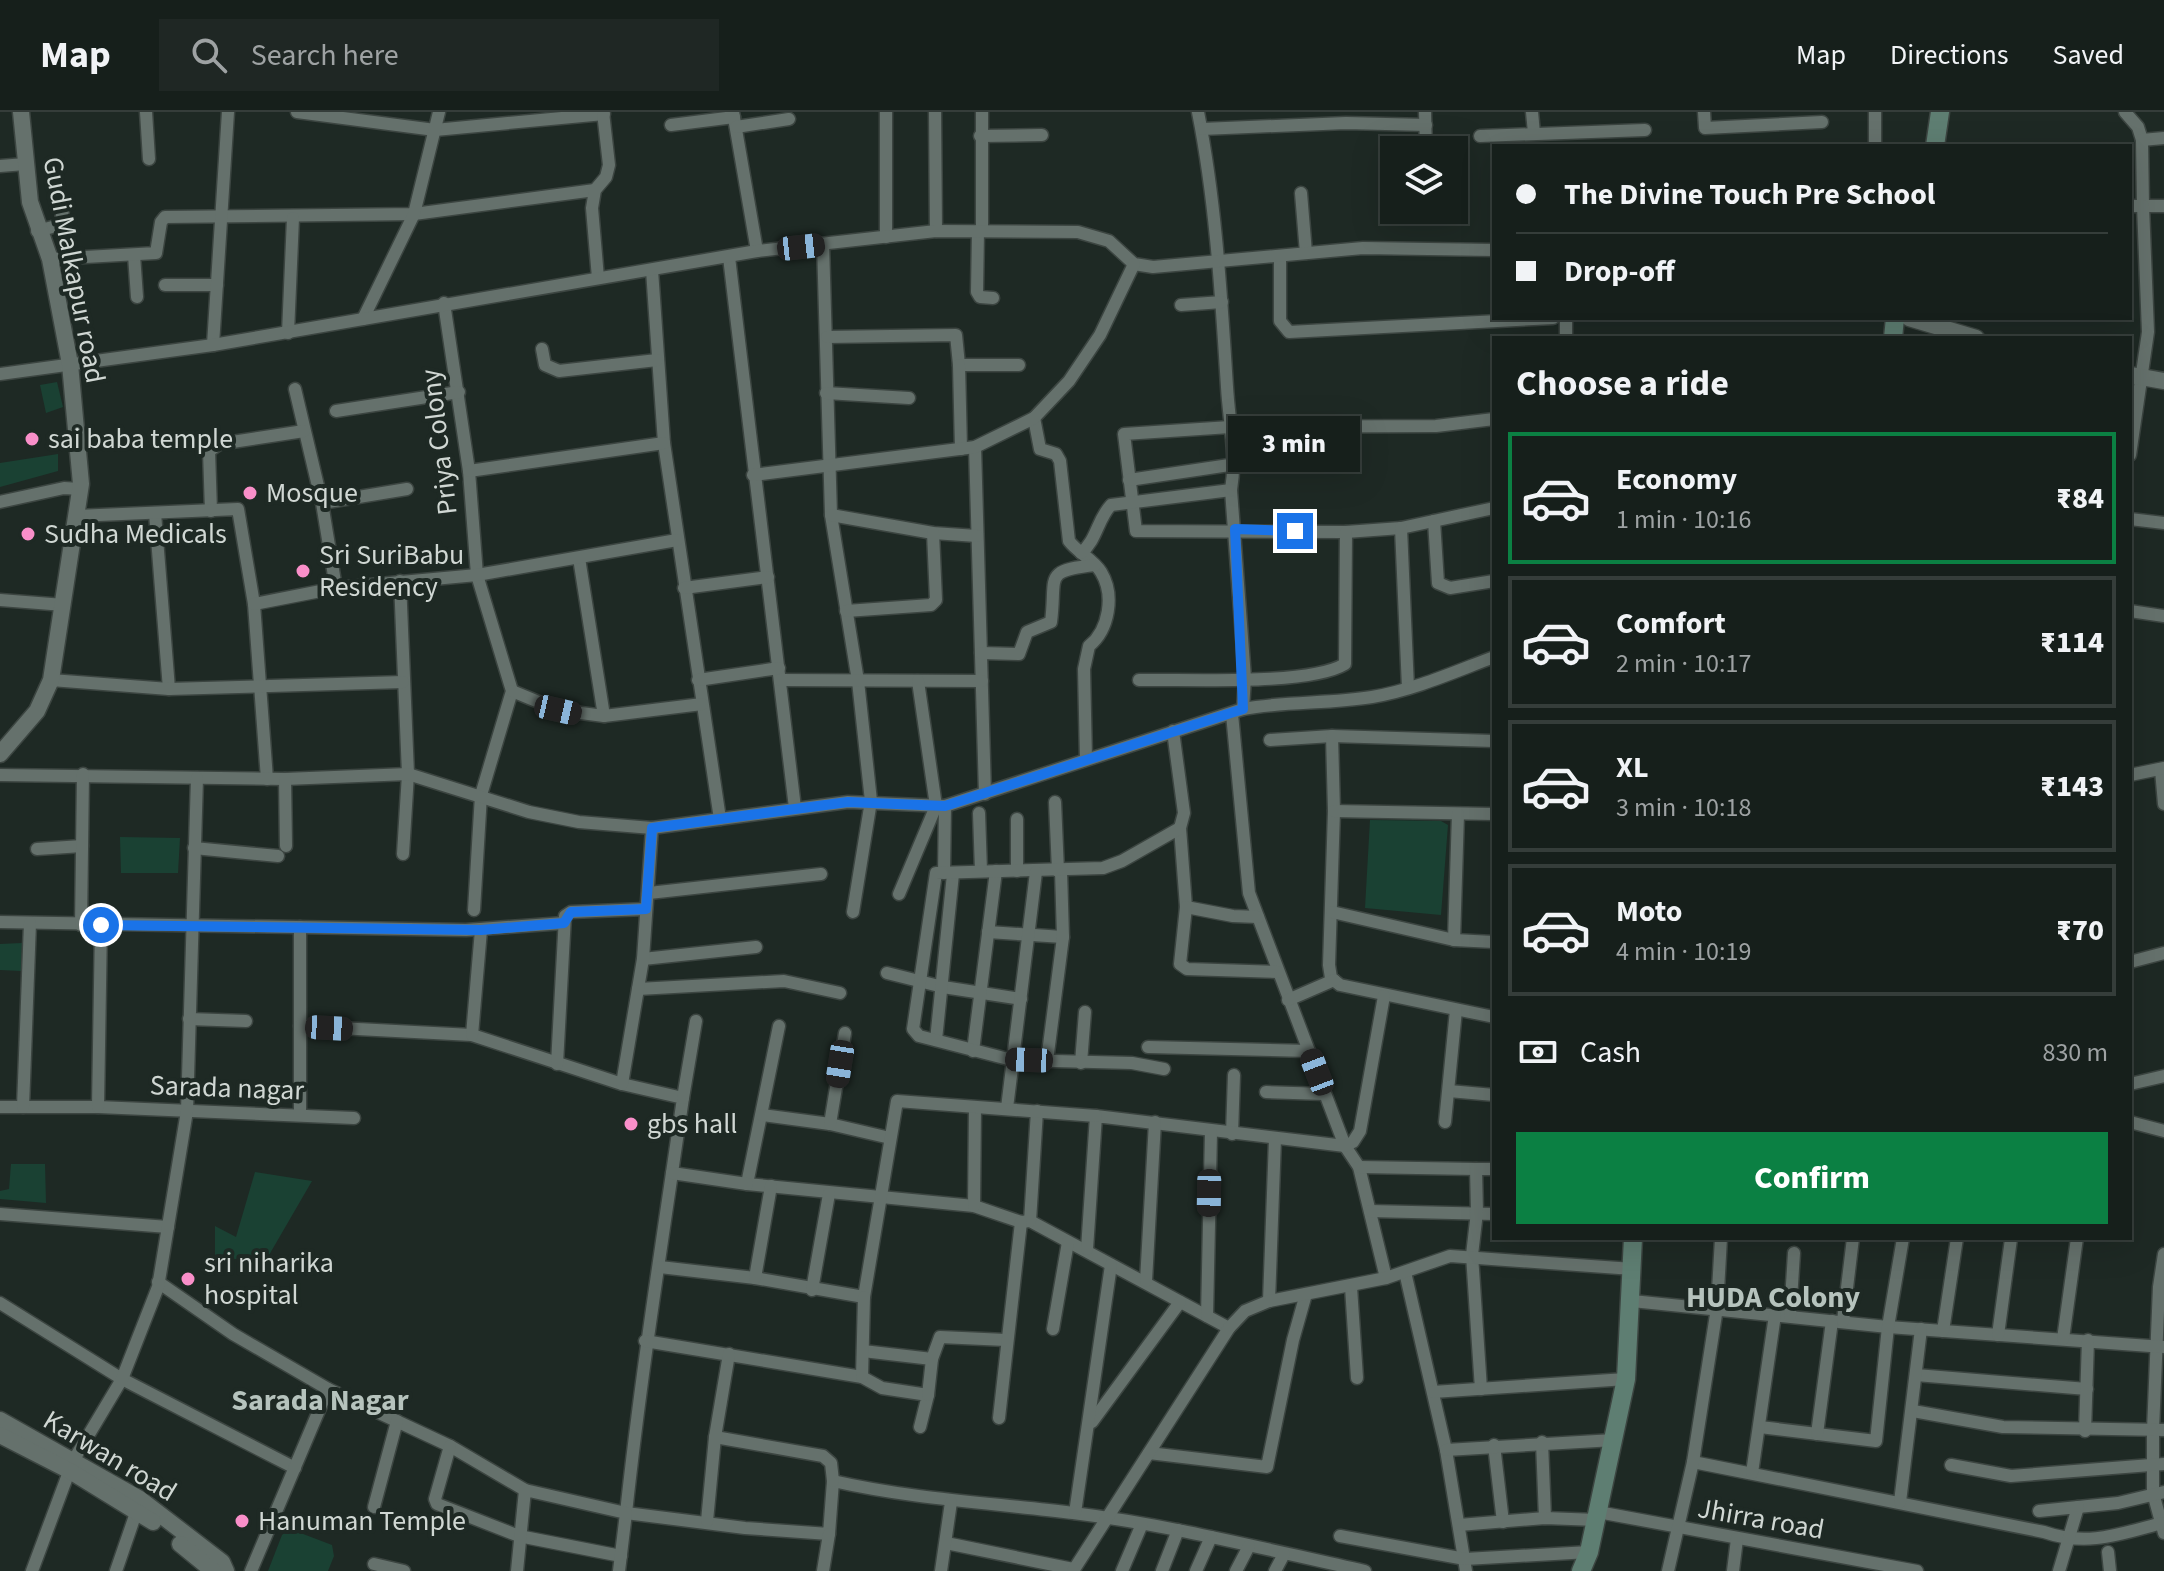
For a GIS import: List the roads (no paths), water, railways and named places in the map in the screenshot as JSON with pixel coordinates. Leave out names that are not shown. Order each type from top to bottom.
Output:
[{"type":"main road","points":[[1935,144],[1940,112]]},
{"type":"main road","points":[[1581,1571],[1589,1552],[1626,1379],[1633,1240]]},
{"type":"street","name":"Gudi Malkapur road","points":[[0,754],[37,711],[51,680],[80,489],[70,364],[50,259],[37,231],[25,164],[21,112]]},
{"type":"street","points":[[146,112],[149,159]]},
{"type":"street","points":[[213,345],[228,112]]},
{"type":"street","points":[[297,112],[435,130],[603,113],[609,165],[606,177],[595,190],[592,208],[598,278]]},
{"type":"street","points":[[363,319],[414,214],[439,112]]},
{"type":"street","points":[[886,112],[886,237]]},
{"type":"street","points":[[935,112],[936,231]]},
{"type":"street","points":[[982,112],[977,292],[980,297],[993,298]]},
{"type":"street","points":[[1198,112],[1220,263],[1230,427],[1236,464],[1231,490],[1245,678],[1238,712],[1243,846],[1249,893],[1345,1146],[1359,1167],[1386,1278]]},
{"type":"street","points":[[1257,112],[1257,127]]},
{"type":"street","points":[[1532,112],[1534,133]]},
{"type":"street","points":[[1704,112],[1705,128],[1785,117],[1822,122]]},
{"type":"street","points":[[1875,112],[1875,144]]},
{"type":"street","points":[[2125,112],[2138,127],[2142,140],[2137,206],[2148,332],[2136,376],[2132,429]]},
{"type":"street","points":[[1202,129],[1346,118],[1426,118]]},
{"type":"street","points":[[734,119],[757,251]]},
{"type":"street","points":[[671,125],[734,119],[789,119]]},
{"type":"street","points":[[1480,136],[1645,130]]},
{"type":"street","points":[[980,136],[1042,135]]},
{"type":"street","points":[[2142,140],[2164,138]]},
{"type":"street","points":[[0,166],[25,164]]},
{"type":"street","points":[[50,259],[156,253],[160,226],[165,217],[293,218],[414,214],[595,190]]},
{"type":"street","points":[[1301,193],[1306,253]]},
{"type":"street","points":[[2137,206],[2164,206]]},
{"type":"street","points":[[37,231],[60,225],[63,210]]},
{"type":"street","points":[[288,333],[293,218]]},
{"type":"street","points":[[0,374],[288,333],[444,303],[757,251],[936,231],[1078,232],[1109,241],[1134,264],[1153,267],[1363,248],[1492,250]]},
{"type":"street","points":[[823,244],[827,467],[831,515],[858,681],[871,801],[853,912]]},
{"type":"street","points":[[134,255],[137,297]]},
{"type":"street","points":[[1280,256],[1280,321],[1289,332],[1515,320]]},
{"type":"street","points":[[729,257],[795,808]]},
{"type":"street","points":[[753,475],[975,447],[1034,418],[1069,381],[1100,335],[1134,264]]},
{"type":"street","points":[[652,270],[664,443],[720,819]]},
{"type":"street","points":[[165,285],[217,285]]},
{"type":"street","points":[[2132,286],[2145,287]]},
{"type":"street","points":[[1181,305],[1222,302]]},
{"type":"street","name":"Priya Colony","points":[[444,303],[469,471],[477,575],[512,691]]},
{"type":"street","points":[[1916,320],[1969,336]]},
{"type":"street","points":[[2148,332],[2164,330]]},
{"type":"street","points":[[827,337],[956,335],[961,449]]},
{"type":"street","points":[[542,349],[545,365],[559,371],[657,360]]},
{"type":"street","points":[[959,365],[1019,365]]},
{"type":"street","points":[[2136,376],[2164,381]]},
{"type":"street","points":[[295,389],[322,503],[336,588]]},
{"type":"street","points":[[336,411],[459,392]]},
{"type":"street","points":[[826,393],[909,398]]},
{"type":"street","points":[[1034,418],[1040,449],[1056,454],[1060,461],[1066,535],[1095,565],[1106,585],[1107,625],[1102,636],[1089,646],[1084,669],[1086,759]]},
{"type":"street","points":[[1492,419],[1436,426],[1230,427],[1124,434],[1136,531],[1235,529],[1346,532],[1401,528],[1492,508]]},
{"type":"street","points":[[211,511],[209,451],[219,444],[304,431]]},
{"type":"street","points":[[469,471],[664,443]]},
{"type":"street","points":[[975,447],[985,794]]},
{"type":"street","points":[[1129,480],[1236,464]]},
{"type":"street","points":[[0,502],[64,488],[80,489]]},
{"type":"street","name":"Priya Colony","points":[[322,503],[407,489]]},
{"type":"street","points":[[1081,553],[1093,543],[1101,516],[1111,505],[1231,490]]},
{"type":"street","points":[[76,516],[238,509],[254,604],[267,779]]},
{"type":"street","points":[[155,513],[169,689]]},
{"type":"street","points":[[831,515],[933,533],[977,536]]},
{"type":"street","points":[[2132,519],[2164,523]]},
{"type":"street","points":[[1434,521],[1438,583],[1450,588],[1492,581]]},
{"type":"street","points":[[1401,528],[1408,688]]},
{"type":"street","points":[[1139,680],[1245,678],[1324,671],[1345,664],[1346,532]]},
{"type":"street","points":[[846,611],[931,605],[936,600],[933,533]]},
{"type":"street","points":[[254,604],[336,588],[477,575],[677,540]]},
{"type":"street","points":[[579,558],[604,716]]},
{"type":"street","points":[[981,653],[1019,654],[1027,632],[1051,622],[1057,572],[1095,565]]},
{"type":"street","points":[[684,588],[768,577]]},
{"type":"street","points":[[400,581],[408,774],[403,854]]},
{"type":"street","points":[[0,600],[64,605]]},
{"type":"street","points":[[2132,611],[2164,616]]},
{"type":"street","points":[[0,775],[285,779],[408,774],[541,815],[652,828],[871,801],[941,806],[1238,712],[1280,702],[1370,697],[1408,688],[1492,658]]},
{"type":"street","points":[[698,680],[779,674],[858,681],[982,681]]},
{"type":"street","points":[[51,680],[169,689],[403,682]]},
{"type":"street","points":[[918,681],[941,806],[948,874],[943,987],[936,1040]]},
{"type":"street","points":[[474,910],[481,795],[512,691],[558,710],[604,716],[702,704]]},
{"type":"street","points":[[1173,731],[1184,813],[1180,828],[1186,907],[1178,955],[1180,964],[1187,969],[1278,972]]},
{"type":"street","points":[[1270,740],[1332,736],[1492,741]]},
{"type":"street","points":[[1332,736],[1334,811],[1329,965],[1334,980],[1340,985],[1384,996],[1492,1017]]},
{"type":"street","points":[[2132,775],[2162,769],[2164,804]]},
{"type":"street","points":[[81,925],[83,774]]},
{"type":"street","points":[[32,1571],[72,1466],[122,1379],[158,1282],[187,1111],[190,925],[197,778]]},
{"type":"street","points":[[194,848],[282,851],[285,779]]},
{"type":"street","points":[[1047,1061],[1063,937],[1055,802]]},
{"type":"street","points":[[899,894],[941,806]]},
{"type":"street","points":[[1334,811],[1492,814]]},
{"type":"street","points":[[979,813],[981,871]]},
{"type":"street","points":[[1454,940],[1458,814]]},
{"type":"street","points":[[1017,819],[1017,871]]},
{"type":"street","points":[[622,1084],[643,959],[652,828]]},
{"type":"street","points":[[1164,1069],[1132,1063],[1012,1060],[919,1036],[913,1029],[934,877],[981,871],[1103,868],[1122,861],[1180,828]]},
{"type":"street","points":[[37,849],[82,846]]},
{"type":"street","points":[[973,1051],[996,871]]},
{"type":"street","points":[[1007,1108],[1031,935],[1036,872]]},
{"type":"street","points":[[649,893],[821,874]]},
{"type":"street","points":[[1186,907],[1233,916],[1258,917]]},
{"type":"street","points":[[557,1064],[564,923],[571,912],[646,909]]},
{"type":"street","points":[[1332,912],[1454,940],[1492,942]]},
{"type":"street","points":[[0,922],[481,930],[564,923]]},
{"type":"street","points":[[23,1107],[30,923]]},
{"type":"street","points":[[98,1107],[101,925]]},
{"type":"street","points":[[300,927],[300,1115]]},
{"type":"street","points":[[472,1035],[481,930]]},
{"type":"street","points":[[988,932],[1063,937]]},
{"type":"street","points":[[643,959],[756,947]]},
{"type":"street","points":[[2132,961],[2164,953]]},
{"type":"street","points":[[887,973],[943,987],[1021,999]]},
{"type":"street","points":[[1288,1000],[1334,980]]},
{"type":"street","points":[[638,989],[784,981],[840,993]]},
{"type":"street","points":[[862,1377],[864,1297],[893,1107],[902,1099],[1155,1122],[1211,1132],[1345,1146],[1353,1142],[1360,1131],[1384,996]]},
{"type":"street","points":[[1445,1122],[1456,1010]]},
{"type":"street","points":[[1081,1063],[1085,1012]]},
{"type":"street","points":[[189,1019],[246,1021]]},
{"type":"street","points":[[619,1571],[645,1341],[660,1267],[696,1021]]},
{"type":"street","points":[[300,1026],[472,1035],[622,1084],[683,1098]]},
{"type":"street","points":[[747,1184],[779,1026]]},
{"type":"street","points":[[830,1124],[845,1033]]},
{"type":"street","points":[[1148,1047],[1309,1051]]},
{"type":"street","points":[[1232,1134],[1234,1075]]},
{"type":"street","points":[[2132,1084],[2164,1076]]},
{"type":"street","points":[[1449,1091],[1492,1095]]},
{"type":"street","points":[[1266,1092],[1325,1094]]},
{"type":"street","name":"Sarada nagar","points":[[0,1107],[98,1107],[354,1118]]},
{"type":"street","points":[[974,1206],[975,1108]]},
{"type":"street","points":[[999,1418],[1006,1340],[1026,1222],[1037,1111]]},
{"type":"street","points":[[762,1115],[830,1124],[890,1138]]},
{"type":"street","points":[[1087,1249],[1096,1116]]},
{"type":"street","points":[[1146,1281],[1155,1122]]},
{"type":"street","points":[[2132,1123],[2164,1131]]},
{"type":"street","points":[[1207,1316],[1211,1132]]},
{"type":"street","points":[[1269,1301],[1275,1139]]},
{"type":"street","points":[[1359,1167],[1492,1169]]},
{"type":"street","points":[[1476,1169],[1477,1212],[1472,1255],[1481,1389]]},
{"type":"street","points":[[672,1173],[829,1194],[974,1206],[1026,1222],[1087,1249],[1229,1328]]},
{"type":"street","points":[[755,1278],[771,1186]]},
{"type":"street","points":[[812,1290],[829,1194]]},
{"type":"street","points":[[1370,1211],[1492,1214]]},
{"type":"street","points":[[0,1214],[168,1227]]},
{"type":"street","points":[[1668,1571],[1693,1462],[1717,1308],[1721,1240]]},
{"type":"street","points":[[1817,1434],[1853,1240]]},
{"type":"street","points":[[1760,1427],[1876,1441],[1888,1327],[1903,1240]]},
{"type":"street","points":[[1943,1331],[1957,1240]]},
{"type":"street","points":[[1998,1335],[2011,1240]]},
{"type":"street","points":[[2063,1339],[2077,1240]]},
{"type":"street","points":[[1053,1329],[1068,1242]]},
{"type":"street","points":[[1790,1316],[1794,1253]]},
{"type":"street","points":[[1693,1462],[2044,1532],[2068,1541],[2163,1528],[2159,1493],[2159,1430],[2164,1254]]},
{"type":"street","points":[[946,1543],[1073,1570],[1229,1328],[1245,1311],[1269,1301],[1351,1287],[1440,1259],[1472,1255],[1633,1269]]},
{"type":"street","points":[[1075,1513],[1091,1424],[1111,1265]]},
{"type":"street","points":[[660,1267],[755,1278],[864,1297]]},
{"type":"street","points":[[1405,1272],[1446,1450],[1466,1565]]},
{"type":"street","points":[[158,1282],[233,1334],[328,1389],[450,1446],[525,1490],[626,1513],[745,1528],[829,1534]]},
{"type":"street","points":[[1351,1287],[1357,1378]]},
{"type":"street","points":[[1149,1453],[1267,1467],[1293,1340],[1306,1294]]},
{"type":"street","points":[[1632,1301],[1888,1327],[2160,1347]]},
{"type":"street","points":[[1091,1424],[1180,1302]]},
{"type":"street","points":[[0,1303],[122,1379],[295,1468]]},
{"type":"street","points":[[1752,1473],[1775,1315]]},
{"type":"street","points":[[1900,1502],[1921,1329]]},
{"type":"street","points":[[920,1427],[932,1359],[940,1337],[1006,1340]]},
{"type":"street","points":[[2085,1431],[2088,1340]]},
{"type":"street","points":[[645,1341],[862,1377],[882,1388],[928,1395]]},
{"type":"street","points":[[863,1351],[932,1359]]},
{"type":"street","points":[[707,1521],[715,1437],[729,1354]]},
{"type":"street","points":[[1916,1375],[2087,1389]]},
{"type":"street","points":[[1433,1392],[1626,1379]]},
{"type":"street","points":[[251,1571],[328,1389]]},
{"type":"street","points":[[1913,1411],[2003,1427],[2085,1431],[2159,1430]]},
{"type":"street","name":"Karwan road","points":[[0,1420],[137,1510],[213,1571]]},
{"type":"street","points":[[374,1507],[397,1421]]},
{"type":"street","name":"Karwan road","points":[[0,1435],[140,1499],[222,1562],[226,1571]]},
{"type":"street","points":[[715,1437],[823,1456],[831,1463],[833,1481],[823,1571]]},
{"type":"street","points":[[1446,1450],[1614,1440]]},
{"type":"street","points":[[1542,1442],[1545,1518]]},
{"type":"street","points":[[1494,1445],[1503,1522]]},
{"type":"street","points":[[450,1446],[435,1499],[437,1504],[519,1536],[621,1556]]},
{"type":"street","points":[[1951,1465],[2011,1476],[2159,1464]]},
{"type":"street","points":[[833,1481],[951,1502],[1075,1513],[1178,1530],[1365,1571]]},
{"type":"street","points":[[517,1571],[525,1490]]},
{"type":"street","points":[[2039,1511],[2118,1503],[2159,1493]]},
{"type":"street","points":[[941,1571],[951,1502]]},
{"type":"street","points":[[2059,1571],[2078,1507]]},
{"type":"street","points":[[116,1571],[137,1510]]},
{"type":"street","name":"Jhirra road","points":[[1459,1525],[1597,1516],[1917,1571]]},
{"type":"street","points":[[1122,1571],[1142,1524]]},
{"type":"street","points":[[1162,1571],[1178,1530]]},
{"type":"street","points":[[1340,1536],[1466,1565],[1589,1552]]},
{"type":"street","points":[[1196,1571],[1211,1537]]},
{"type":"street","points":[[1733,1571],[1737,1539]]},
{"type":"street","points":[[1236,1571],[1249,1546]]},
{"type":"street","points":[[2108,1552],[2110,1571]]},
{"type":"street","points":[[1275,1571],[1284,1554]]},
{"type":"street","points":[[374,1564],[404,1571]]},
{"type":"place","name":"sai baba temple","points":[[32,439]]},
{"type":"place","name":"Mosque","points":[[250,493]]},
{"type":"place","name":"Sudha Medicals","points":[[28,534]]},
{"type":"place","name":"Sri SuriBabu Residency","points":[[303,571]]},
{"type":"place","name":"gbs hall","points":[[631,1124]]},
{"type":"place","name":"sri niharika hospital","points":[[188,1279]]},
{"type":"place","name":"Hanuman Temple","points":[[242,1521]]},
{"type":"district","name":"HUDA Colony","points":[[1773,1297]]},
{"type":"district","name":"Sarada Nagar","points":[[320,1400]]}]
